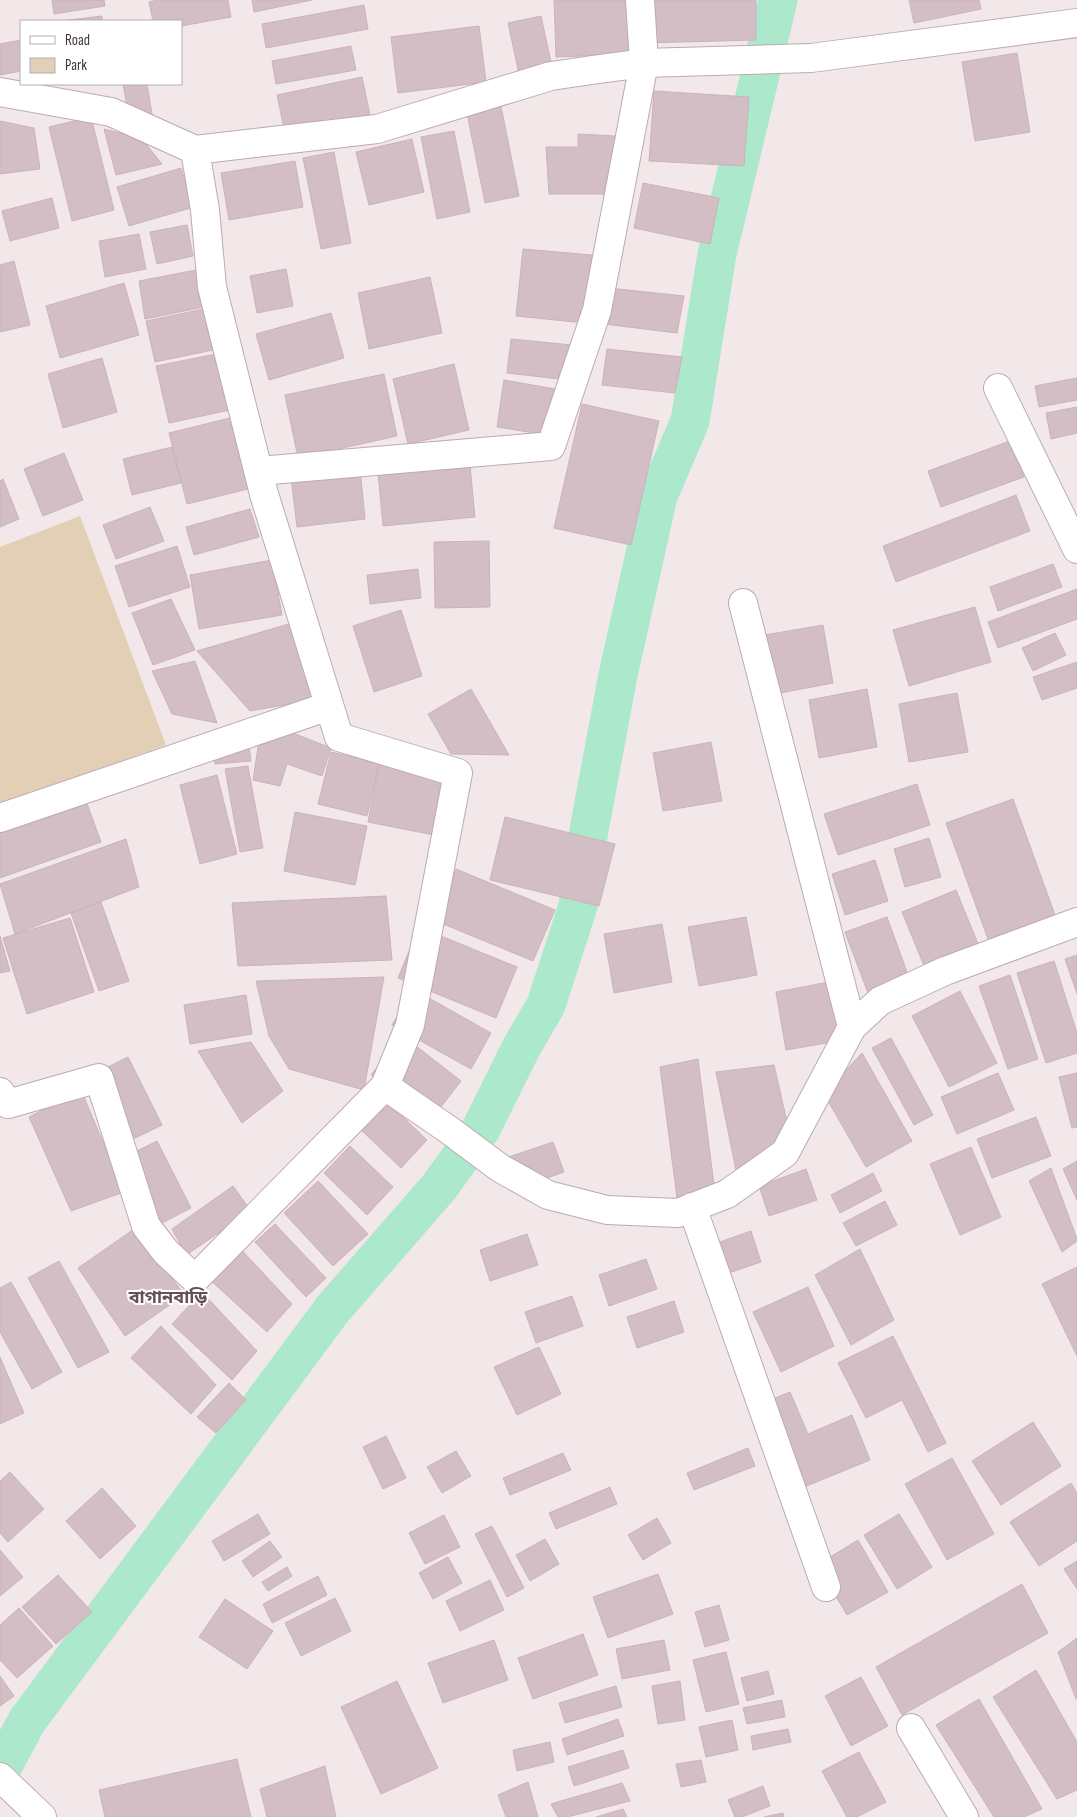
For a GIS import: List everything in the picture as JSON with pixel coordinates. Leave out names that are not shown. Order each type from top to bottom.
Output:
[{"type":"street","points":[[259,472],[551,446],[597,310],[644,63],[640,0]]},
{"type":"street","points":[[0,92],[111,112],[195,150],[377,130],[551,76],[644,63],[811,58],[1077,23]]},
{"type":"street","points":[[0,1092],[8,1104],[99,1078],[146,1226],[166,1252],[195,1279],[386,1086],[410,1025],[458,773],[339,737],[259,472],[212,288],[205,210],[195,150]]},
{"type":"street","points":[[998,388],[1077,549]]},
{"type":"street","points":[[743,603],[852,1027]]},
{"type":"street","points":[[0,818],[329,706]]},
{"type":"street","points":[[386,1086],[500,1168],[548,1195],[606,1210],[678,1213],[727,1194],[785,1153],[852,1027],[880,1001],[945,971],[1077,922]]},
{"type":"street","points":[[692,1207],[826,1587]]},
{"type":"street","points":[[911,1728],[964,1817]]},
{"type":"street","points":[[10,1786],[42,1817]]},
{"type":"green space","points":[[80,516],[166,745],[0,804],[0,547]]},
{"type":"building","points":[[52,0],[104,0],[105,6],[54,14]]},
{"type":"building","points":[[157,0],[228,0],[231,17],[182,26],[182,20],[153,20],[149,2]]},
{"type":"building","points":[[252,0],[312,0],[254,12]]},
{"type":"building","points":[[554,0],[629,0],[631,54],[556,57]]},
{"type":"building","points":[[644,0],[756,0],[756,40],[644,43]]},
{"type":"building","points":[[909,0],[979,0],[981,9],[914,23]]},
{"type":"building","points":[[364,5],[368,29],[266,48],[262,24]]},
{"type":"building","points":[[102,16],[102,20],[69,20]]},
{"type":"building","points":[[541,16],[552,67],[519,74],[508,23]]},
{"type":"building","points":[[479,26],[486,82],[398,93],[391,37]]},
{"type":"building","points":[[20,40],[20,71],[0,75],[0,44]]},
{"type":"building","points":[[351,46],[356,70],[276,84],[272,61]]},
{"type":"building","points":[[1017,53],[1030,132],[975,141],[962,62]]},
{"type":"building","points":[[362,77],[370,115],[285,133],[277,95]]},
{"type":"building","points":[[123,85],[147,85],[152,114],[129,117]]},
{"type":"building","points":[[654,91],[749,97],[744,166],[649,161]]},
{"type":"building","points":[[501,106],[519,196],[485,203],[467,113]]},
{"type":"building","points":[[91,117],[114,210],[72,221],[49,127]]},
{"type":"building","points":[[0,121],[34,128],[40,169],[0,174]]},
{"type":"building","points":[[104,129],[142,139],[162,164],[116,175]]},
{"type":"building","points":[[454,131],[470,212],[437,219],[421,137]]},
{"type":"building","points":[[578,134],[615,136],[615,194],[549,194],[546,147],[578,147]]},
{"type":"building","points":[[412,139],[424,192],[369,205],[356,152]]},
{"type":"building","points":[[334,152],[351,243],[321,249],[303,158]]},
{"type":"building","points":[[295,161],[303,207],[229,220],[221,173]]},
{"type":"building","points":[[181,168],[194,207],[129,226],[117,187]]},
{"type":"building","points":[[643,183],[719,198],[710,244],[634,228]]},
{"type":"building","points":[[52,198],[59,228],[10,241],[2,211]]},
{"type":"building","points":[[187,225],[193,256],[157,264],[150,232]]},
{"type":"building","points":[[139,234],[146,269],[105,277],[99,241]]},
{"type":"building","points":[[523,249],[592,255],[585,323],[516,316]]},
{"type":"building","points":[[14,261],[30,325],[0,332],[0,265]]},
{"type":"building","points":[[286,269],[293,306],[257,313],[250,276]]},
{"type":"building","points":[[196,270],[204,307],[145,319],[139,281]]},
{"type":"building","points":[[430,277],[442,333],[369,349],[358,293]]},
{"type":"building","points":[[124,283],[139,335],[60,358],[46,306]]},
{"type":"building","points":[[609,288],[684,296],[677,333],[604,324]]},
{"type":"building","points":[[204,309],[213,350],[155,362],[146,321]]},
{"type":"building","points":[[331,313],[344,358],[269,380],[256,334]]},
{"type":"building","points":[[511,339],[572,345],[568,380],[507,373]]},
{"type":"building","points":[[607,349],[682,357],[675,393],[602,385]]},
{"type":"building","points":[[216,354],[230,410],[169,423],[156,366]]},
{"type":"building","points":[[102,358],[117,412],[63,428],[48,374]]},
{"type":"building","points":[[454,364],[469,430],[408,444],[393,379]]},
{"type":"building","points":[[384,374],[397,436],[298,458],[285,395]]},
{"type":"building","points":[[1077,378],[1077,400],[1039,407],[1035,386]]},
{"type":"building","points":[[504,380],[555,389],[547,435],[497,427]]},
{"type":"building","points":[[582,404],[659,421],[631,545],[554,528]]},
{"type":"building","points":[[1077,407],[1077,433],[1051,439],[1046,413]]},
{"type":"building","points":[[234,417],[252,488],[187,504],[169,433]]},
{"type":"building","points":[[1010,441],[1024,477],[941,507],[928,471]]},
{"type":"building","points":[[172,447],[181,483],[132,495],[123,459]]},
{"type":"building","points":[[64,453],[83,500],[43,516],[24,469]]},
{"type":"building","points":[[470,465],[475,517],[383,526],[378,473]]},
{"type":"building","points":[[360,468],[365,519],[297,527],[291,477]]},
{"type":"building","points":[[3,479],[19,519],[0,527],[0,481]]},
{"type":"building","points":[[1016,495],[1030,531],[896,582],[883,546]]},
{"type":"building","points":[[150,507],[164,541],[116,559],[103,525]]},
{"type":"building","points":[[250,509],[259,537],[194,555],[186,527]]},
{"type":"building","points":[[489,541],[490,607],[435,608],[434,542]]},
{"type":"building","points":[[177,546],[190,587],[129,607],[115,566]]},
{"type":"building","points":[[272,560],[282,615],[199,629],[190,575]]},
{"type":"building","points":[[1053,564],[1062,587],[998,611],[990,587]]},
{"type":"building","points":[[418,569],[421,598],[370,604],[367,575]]},
{"type":"building","points":[[1077,589],[1077,619],[998,648],[988,622]]},
{"type":"building","points":[[171,599],[195,650],[153,665],[132,613]]},
{"type":"building","points":[[975,607],[991,662],[909,686],[893,630]]},
{"type":"building","points":[[401,610],[422,676],[374,692],[353,626]]},
{"type":"building","points":[[292,623],[319,699],[250,711],[197,651]]},
{"type":"building","points":[[823,625],[833,683],[775,694],[765,635]]},
{"type":"building","points":[[1055,633],[1066,655],[1033,671],[1022,648]]},
{"type":"building","points":[[195,661],[217,723],[172,714],[152,671]]},
{"type":"building","points":[[1077,662],[1077,688],[1042,700],[1033,677]]},
{"type":"building","points":[[471,689],[509,755],[451,754],[428,714]]},
{"type":"building","points":[[867,689],[877,747],[819,758],[809,700]]},
{"type":"building","points":[[957,693],[968,752],[909,762],[899,704]]},
{"type":"building","points":[[280,728],[331,748],[322,776],[287,764],[280,786],[253,780],[260,734]]},
{"type":"building","points":[[711,742],[722,801],[663,811],[653,753]]},
{"type":"building","points":[[249,746],[251,761],[215,764],[213,749]]},
{"type":"building","points":[[331,752],[379,763],[367,816],[318,804]]},
{"type":"building","points":[[379,763],[451,777],[439,836],[368,822]]},
{"type":"building","points":[[248,766],[263,848],[240,852],[225,769]]},
{"type":"building","points":[[217,775],[237,854],[200,864],[180,785]]},
{"type":"building","points":[[917,784],[930,825],[838,855],[824,814]]},
{"type":"building","points":[[85,798],[101,842],[0,878],[0,829]]},
{"type":"building","points":[[1013,799],[1055,915],[988,939],[946,823]]},
{"type":"building","points":[[295,812],[367,826],[355,885],[284,871]]},
{"type":"building","points":[[505,817],[615,844],[599,906],[490,880]]},
{"type":"building","points":[[929,838],[941,877],[905,887],[894,849]]},
{"type":"building","points":[[126,839],[139,887],[15,934],[0,884]]},
{"type":"building","points":[[875,860],[888,901],[845,915],[832,874]]},
{"type":"building","points":[[456,869],[555,910],[533,961],[436,921]]},
{"type":"building","points":[[956,890],[983,956],[929,978],[902,912]]},
{"type":"building","points":[[386,896],[392,960],[238,966],[232,903]]},
{"type":"building","points":[[101,902],[129,981],[99,991],[71,913]]},
{"type":"building","points":[[746,917],[757,975],[699,986],[688,927]]},
{"type":"building","points":[[887,917],[912,986],[871,1001],[845,932]]},
{"type":"building","points":[[70,918],[94,992],[27,1014],[3,938]]},
{"type":"building","points":[[662,924],[672,982],[614,993],[604,934]]},
{"type":"building","points":[[419,927],[517,967],[496,1018],[398,978]]},
{"type":"building","points":[[0,936],[10,971],[0,973]]},
{"type":"building","points":[[1077,955],[1077,994],[1065,959]]},
{"type":"building","points":[[1054,961],[1077,1033],[1077,1053],[1046,1063],[1017,973]]},
{"type":"building","points":[[1010,975],[1038,1059],[1008,1069],[979,986]]},
{"type":"building","points":[[384,977],[364,1090],[289,1069],[269,1036],[256,981]]},
{"type":"building","points":[[834,981],[844,1040],[786,1050],[776,992]]},
{"type":"building","points":[[413,989],[491,1033],[471,1069],[392,1025]]},
{"type":"building","points":[[960,991],[997,1063],[949,1087],[912,1016]]},
{"type":"building","points":[[246,995],[252,1034],[190,1044],[184,1005]]},
{"type":"building","points":[[402,1035],[461,1081],[430,1121],[371,1075]]},
{"type":"building","points":[[891,1038],[933,1115],[914,1125],[872,1048]]},
{"type":"building","points":[[251,1042],[283,1091],[242,1123],[198,1051]]},
{"type":"building","points":[[862,1053],[912,1141],[866,1167],[824,1094]]},
{"type":"building","points":[[128,1057],[162,1125],[131,1140],[98,1072]]},
{"type":"building","points":[[698,1059],[714,1185],[677,1198],[660,1067]]},
{"type":"building","points":[[774,1065],[788,1126],[738,1180],[716,1072]]},
{"type":"building","points":[[998,1073],[1014,1110],[957,1134],[941,1097]]},
{"type":"building","points":[[1077,1073],[1077,1127],[1072,1128],[1059,1077]]},
{"type":"building","points":[[81,1090],[124,1192],[71,1211],[29,1117]]},
{"type":"building","points":[[384,1099],[427,1140],[401,1168],[357,1126]]},
{"type":"building","points":[[1036,1117],[1051,1156],[992,1178],[977,1139]]},
{"type":"building","points":[[157,1141],[191,1208],[160,1224],[127,1156]]},
{"type":"building","points":[[553,1142],[564,1172],[516,1189],[506,1158]]},
{"type":"building","points":[[350,1146],[393,1187],[367,1215],[324,1173]]},
{"type":"building","points":[[971,1147],[1001,1217],[960,1235],[930,1164]]},
{"type":"building","points":[[1077,1161],[1077,1200],[1063,1169]]},
{"type":"building","points":[[1051,1168],[1077,1239],[1077,1241],[1062,1252],[1029,1181]]},
{"type":"building","points":[[806,1169],[817,1200],[769,1216],[759,1186]]},
{"type":"building","points":[[873,1173],[882,1191],[840,1213],[831,1195]]},
{"type":"building","points":[[318,1181],[368,1234],[333,1266],[284,1213]]},
{"type":"building","points":[[233,1186],[251,1211],[186,1255],[172,1229]]},
{"type":"building","points":[[885,1201],[897,1225],[856,1246],[843,1223]]},
{"type":"building","points":[[275,1224],[326,1278],[306,1297],[255,1242]]},
{"type":"building","points":[[137,1227],[184,1295],[125,1336],[78,1268]]},
{"type":"building","points":[[751,1231],[761,1262],[714,1278],[703,1248]]},
{"type":"building","points":[[527,1234],[538,1265],[490,1281],[480,1250]]},
{"type":"building","points":[[237,1245],[292,1304],[267,1332],[207,1277]]},
{"type":"building","points":[[860,1249],[894,1320],[851,1345],[815,1275]]},
{"type":"building","points":[[646,1259],[657,1289],[609,1306],[599,1275]]},
{"type":"building","points":[[59,1261],[109,1352],[78,1368],[28,1278]]},
{"type":"building","points":[[1077,1267],[1077,1356],[1042,1284]]},
{"type":"building","points":[[11,1282],[62,1372],[32,1389],[0,1332],[0,1288]]},
{"type":"building","points":[[808,1287],[834,1346],[781,1372],[753,1312]]},
{"type":"building","points":[[202,1292],[257,1351],[232,1380],[172,1324]]},
{"type":"building","points":[[572,1296],[583,1326],[536,1343],[525,1312]]},
{"type":"building","points":[[674,1301],[684,1332],[637,1348],[627,1317]]},
{"type":"building","points":[[161,1326],[216,1385],[191,1414],[131,1358]]},
{"type":"building","points":[[893,1336],[946,1443],[928,1452],[902,1400],[866,1418],[838,1363]]},
{"type":"building","points":[[539,1347],[561,1394],[517,1415],[494,1367]]},
{"type":"building","points":[[0,1357],[24,1413],[0,1424]]},
{"type":"building","points":[[229,1383],[246,1400],[216,1433],[197,1417]]},
{"type":"building","points":[[790,1392],[808,1434],[852,1415],[870,1460],[797,1490],[760,1404]]},
{"type":"building","points":[[1033,1422],[1061,1466],[1001,1505],[972,1461]]},
{"type":"building","points":[[386,1436],[406,1478],[383,1489],[363,1447]]},
{"type":"building","points":[[748,1448],[755,1466],[694,1490],[687,1473]]},
{"type":"building","points":[[456,1451],[471,1476],[442,1493],[427,1467]]},
{"type":"building","points":[[563,1453],[571,1470],[510,1495],[503,1478]]},
{"type":"building","points":[[952,1458],[994,1534],[947,1560],[905,1484]]},
{"type":"building","points":[[10,1472],[44,1509],[8,1542],[0,1533],[0,1481]]},
{"type":"building","points":[[1071,1483],[1077,1493],[1077,1541],[1039,1566],[1010,1522]]},
{"type":"building","points":[[610,1487],[617,1504],[556,1529],[549,1513]]},
{"type":"building","points":[[102,1488],[136,1526],[100,1559],[66,1521]]},
{"type":"building","points":[[258,1514],[270,1534],[224,1561],[212,1541]]},
{"type":"building","points":[[899,1514],[932,1567],[897,1589],[864,1535]]},
{"type":"building","points":[[444,1515],[460,1547],[425,1564],[409,1533]]},
{"type":"building","points":[[657,1518],[671,1543],[643,1560],[628,1535]]},
{"type":"building","points":[[492,1526],[524,1588],[507,1597],[475,1534]]},
{"type":"building","points":[[545,1539],[559,1564],[530,1581],[516,1555]]},
{"type":"building","points":[[858,1540],[888,1592],[847,1615],[817,1565]]},
{"type":"building","points":[[270,1541],[282,1557],[253,1577],[242,1561]]},
{"type":"building","points":[[0,1550],[23,1577],[0,1596]]},
{"type":"building","points":[[448,1557],[462,1583],[433,1599],[419,1573]]},
{"type":"building","points":[[1077,1561],[1077,1589],[1064,1569]]},
{"type":"building","points":[[287,1567],[292,1576],[268,1591],[262,1582]]},
{"type":"building","points":[[658,1574],[673,1614],[608,1638],[593,1597]]},
{"type":"building","points":[[58,1575],[92,1612],[56,1644],[22,1607]]},
{"type":"building","points":[[318,1576],[327,1595],[272,1623],[263,1604]]},
{"type":"building","points":[[490,1580],[504,1610],[460,1631],[446,1601]]},
{"type":"building","points":[[1022,1584],[1048,1633],[902,1715],[876,1667]]},
{"type":"building","points":[[335,1598],[351,1631],[301,1656],[285,1623]]},
{"type":"building","points":[[225,1599],[273,1631],[247,1669],[199,1637]]},
{"type":"building","points":[[719,1605],[729,1640],[705,1647],[695,1612]]},
{"type":"building","points":[[19,1608],[53,1646],[17,1678],[0,1660],[0,1625]]},
{"type":"building","points":[[583,1634],[598,1675],[533,1699],[518,1658]]},
{"type":"building","points":[[1077,1638],[1077,1699],[1076,1699],[1058,1652]]},
{"type":"building","points":[[494,1640],[508,1680],[443,1703],[428,1663]]},
{"type":"building","points":[[664,1640],[670,1670],[622,1679],[616,1649]]},
{"type":"building","points":[[726,1652],[739,1704],[706,1712],[693,1660]]},
{"type":"building","points":[[1036,1670],[1077,1742],[1077,1790],[1057,1799],[993,1697]]},
{"type":"building","points":[[768,1671],[774,1694],[747,1701],[741,1678]]},
{"type":"building","points":[[0,1676],[14,1696],[0,1706]]},
{"type":"building","points":[[861,1677],[888,1726],[851,1746],[825,1696]]},
{"type":"building","points":[[397,1681],[438,1768],[381,1794],[341,1707]]},
{"type":"building","points":[[680,1681],[685,1720],[658,1724],[652,1686]]},
{"type":"building","points":[[616,1686],[622,1707],[565,1723],[559,1703]]},
{"type":"building","points":[[979,1699],[1042,1809],[1024,1817],[994,1817],[936,1725]]},
{"type":"building","points":[[782,1700],[785,1717],[747,1724],[743,1708]]},
{"type":"building","points":[[618,1719],[624,1736],[567,1755],[562,1739]]},
{"type":"building","points":[[732,1720],[738,1750],[706,1757],[699,1727]]},
{"type":"building","points":[[788,1729],[791,1742],[753,1750],[751,1736]]},
{"type":"building","points":[[550,1742],[554,1762],[517,1771],[513,1750]]},
{"type":"building","points":[[623,1750],[629,1768],[574,1786],[568,1767]]},
{"type":"building","points":[[859,1752],[886,1802],[857,1817],[847,1817],[822,1771]]},
{"type":"building","points":[[237,1759],[251,1817],[105,1817],[99,1790]]},
{"type":"building","points":[[701,1760],[706,1782],[681,1787],[676,1764]]},
{"type":"building","points":[[325,1766],[336,1817],[267,1817],[260,1789]]},
{"type":"building","points":[[528,1782],[538,1817],[506,1817],[498,1795]]},
{"type":"building","points":[[622,1783],[630,1801],[567,1817],[558,1817],[551,1804]]},
{"type":"building","points":[[763,1786],[770,1806],[742,1817],[735,1817],[728,1800]]},
{"type":"building","points":[[623,1809],[627,1817],[596,1817]]},
{"type":"building","points":[[783,1813],[784,1817],[764,1817]]},
{"type":"waterway","points":[[0,1771],[27,1721],[332,1310],[439,1187],[481,1129],[521,1048],[546,1005],[578,906],[589,830],[618,675],[658,496],[690,421],[717,254],[778,0]]},
{"type":"district","name":"বাগানবাড়ি","points":[[168,1297]]}]
